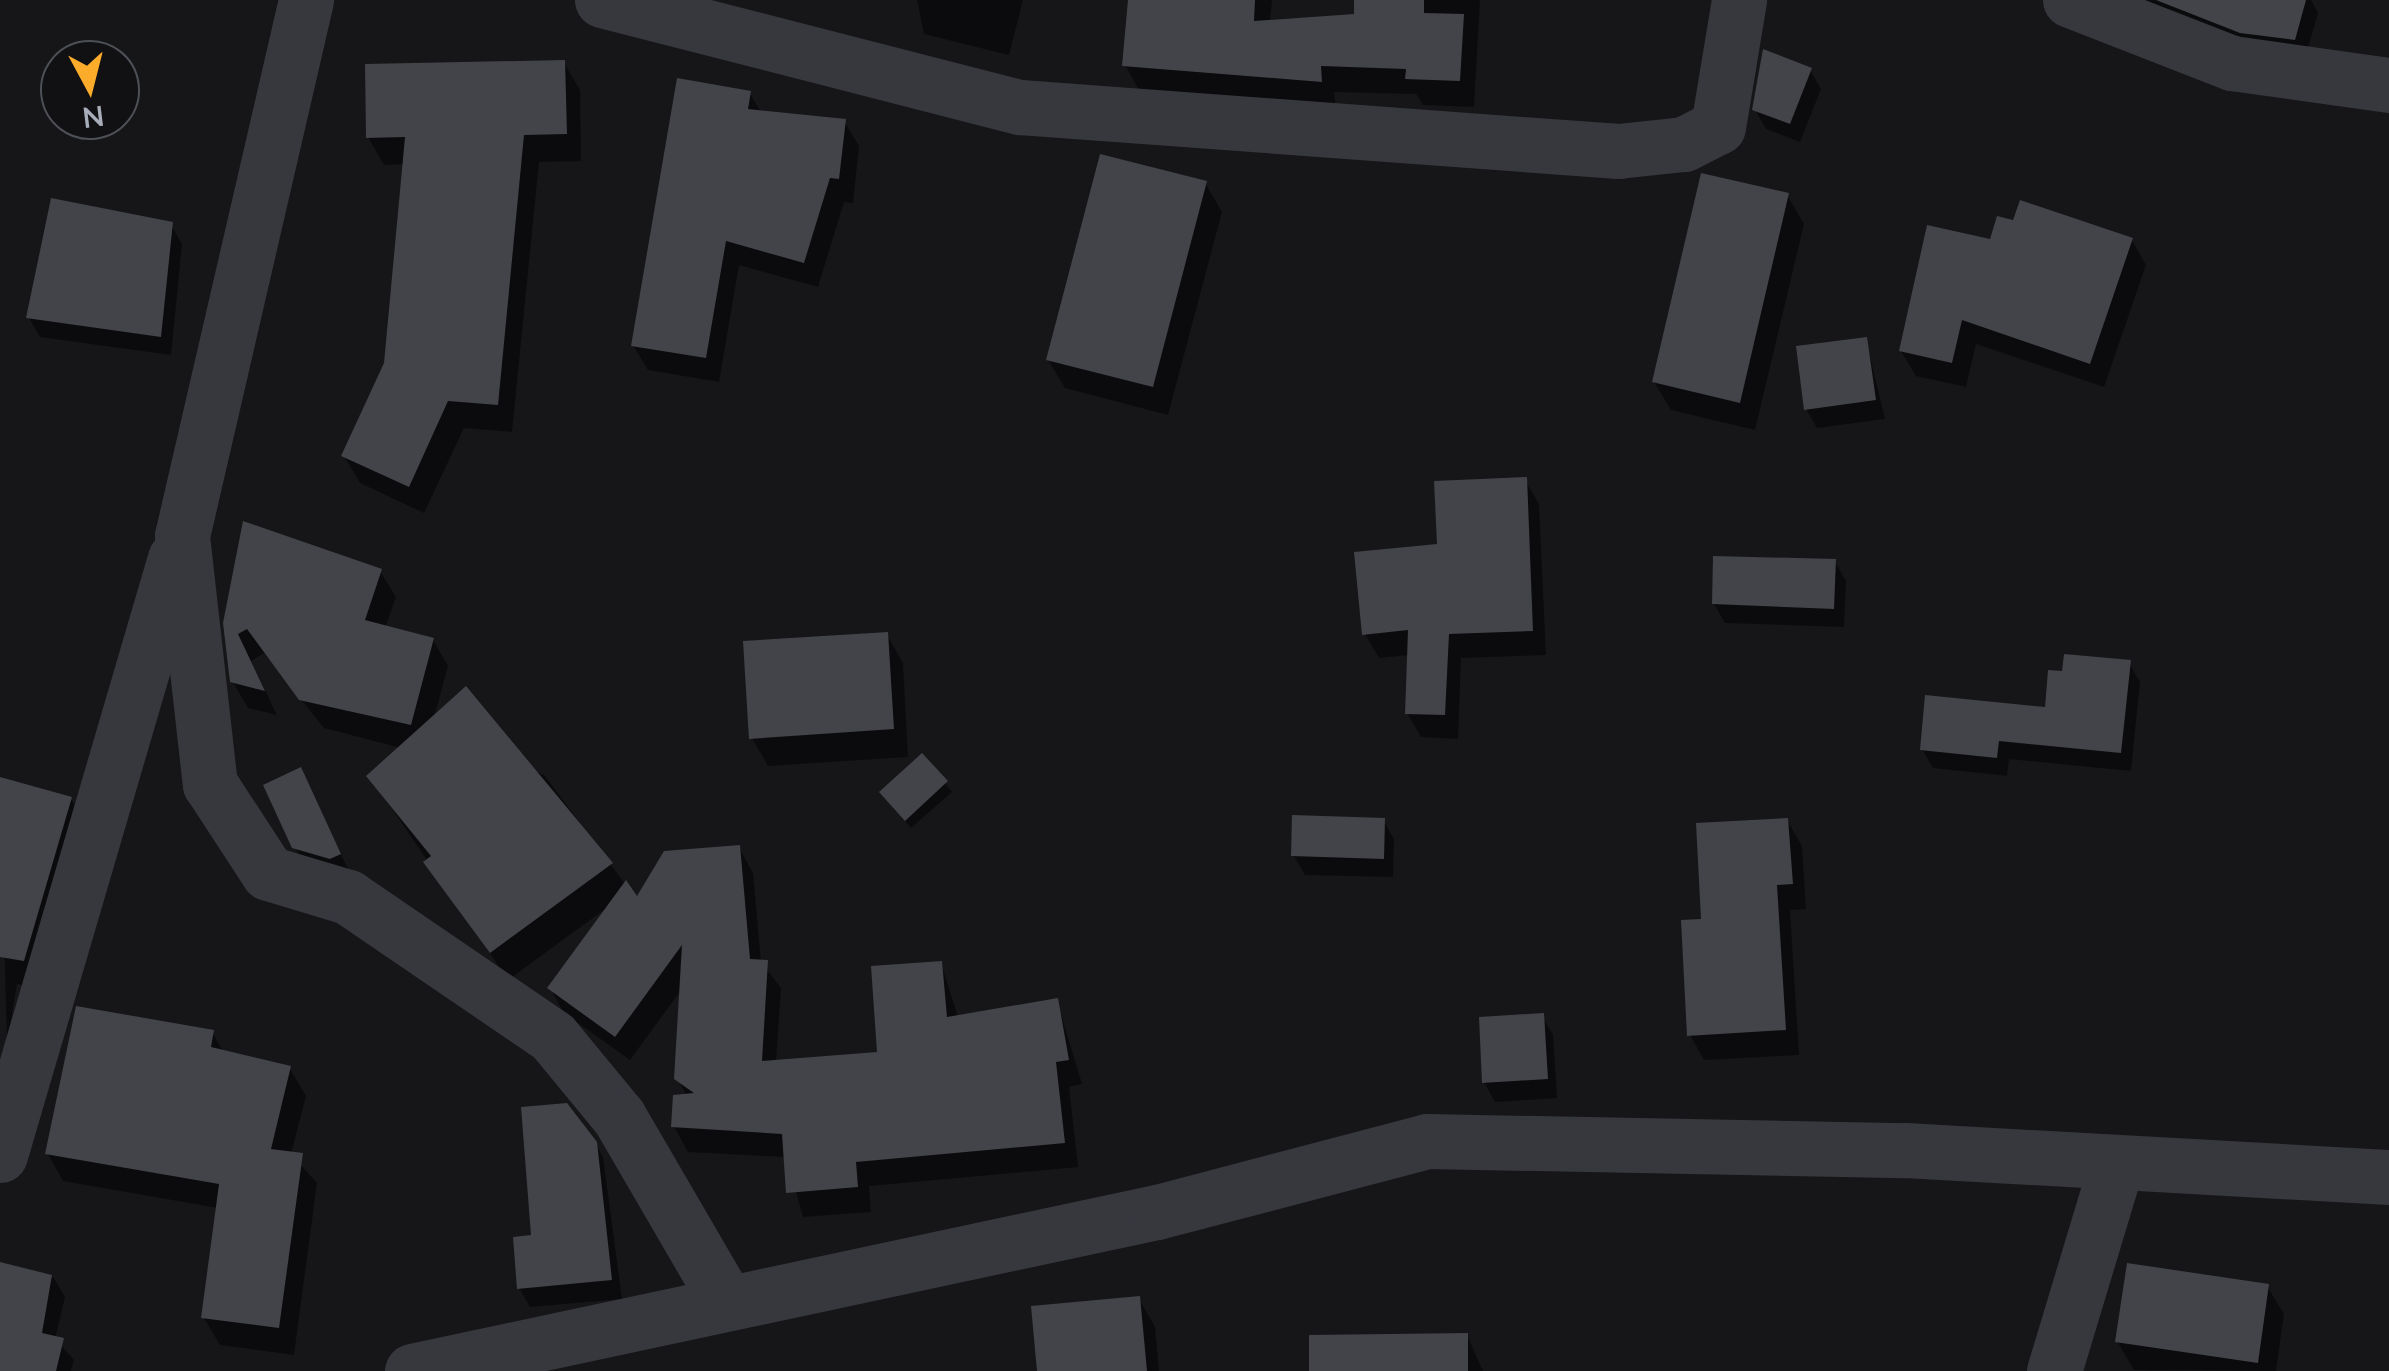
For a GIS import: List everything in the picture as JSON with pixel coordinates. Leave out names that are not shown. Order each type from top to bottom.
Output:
[{"type":"street","points":[[0,1155],[182,536],[306,0]]},
{"type":"street","points":[[602,0],[1020,107],[1618,151],[1684,144],[1718,127],[1739,0]]},
{"type":"street","points":[[2070,0],[2232,63],[2389,85]]},
{"type":"street","points":[[182,536],[210,784],[268,873],[348,897],[553,1037],[620,1117],[725,1298]]},
{"type":"street","points":[[412,1371],[725,1298],[1157,1212],[1427,1141],[2117,1162],[2389,1177]]},
{"type":"street","points":[[2054,1371],[2117,1162]]},
{"type":"building","points":[[1128,0],[1255,0],[1254,21],[1354,14],[1354,0],[1424,0],[1424,13],[1464,14],[1460,81],[1405,79],[1406,69],[1321,66],[1322,82],[1122,66]]},
{"type":"building","points":[[2156,0],[2306,0],[2295,40],[2240,33]]},
{"type":"building","points":[[1763,49],[1812,68],[1790,124],[1752,110]]},
{"type":"building","points":[[565,60],[567,134],[524,135],[498,405],[448,401],[409,487],[341,456],[384,363],[405,137],[366,138],[365,64]]},
{"type":"building","points":[[677,78],[751,91],[748,109],[846,119],[839,179],[830,178],[804,263],[726,241],[706,358],[631,346]]},
{"type":"building","points":[[1100,154],[1207,181],[1153,387],[1046,360]]},
{"type":"building","points":[[1701,173],[1789,193],[1740,403],[1652,382]]},
{"type":"building","points":[[51,198],[173,222],[161,337],[26,318]]},
{"type":"building","points":[[2020,200],[2133,238],[2090,364],[1962,320],[1952,363],[1899,351],[1927,225],[1990,239],[1997,216],[2013,220]]},
{"type":"building","points":[[1867,337],[1876,400],[1804,410],[1796,346]]},
{"type":"building","points":[[1527,477],[1533,631],[1449,634],[1445,715],[1405,714],[1408,630],[1362,635],[1354,552],[1437,544],[1434,481]]},
{"type":"building","points":[[243,521],[382,569],[365,620],[434,638],[411,725],[299,700],[247,629],[238,634],[265,691],[230,682],[223,623]]},
{"type":"building","points":[[1713,556],[1836,559],[1834,609],[1712,604]]},
{"type":"building","points":[[888,632],[894,729],[749,739],[743,641]]},
{"type":"building","points":[[2064,654],[2131,660],[2121,753],[1999,741],[1997,758],[1920,750],[1925,695],[2045,707],[2048,670],[2062,671]]},
{"type":"building","points":[[466,686],[613,863],[490,953],[423,862],[431,856],[366,776]]},
{"type":"building","points":[[922,753],[948,781],[905,821],[879,792]]},
{"type":"building","points":[[301,767],[341,854],[330,859],[292,848],[263,785]]},
{"type":"building","points":[[0,777],[72,797],[24,961],[0,957]]},
{"type":"building","points":[[1292,815],[1385,818],[1384,859],[1291,856]]},
{"type":"building","points":[[1788,818],[1793,884],[1777,885],[1786,1030],[1687,1036],[1681,920],[1701,919],[1696,823]]},
{"type":"building","points":[[740,845],[750,959],[768,960],[762,1061],[877,1052],[871,966],[942,961],[947,1017],[1058,998],[1069,1060],[1056,1062],[1065,1143],[856,1162],[858,1187],[786,1193],[782,1134],[671,1127],[673,1095],[694,1093],[674,1079],[682,945],[615,1037],[547,988],[626,880],[637,896],[664,851]]},
{"type":"building","points":[[76,1006],[214,1030],[211,1047],[291,1066],[271,1149],[303,1153],[279,1328],[201,1318],[219,1184],[45,1154]]},
{"type":"building","points":[[1544,1013],[1548,1079],[1482,1083],[1479,1017]]},
{"type":"building","points":[[567,1103],[597,1142],[612,1280],[517,1289],[513,1237],[531,1235],[521,1107]]},
{"type":"building","points":[[0,1262],[52,1275],[42,1333],[64,1338],[56,1371],[0,1371]]},
{"type":"building","points":[[2127,1263],[2269,1284],[2258,1363],[2115,1342]]},
{"type":"building","points":[[1140,1296],[1147,1371],[1037,1371],[1031,1306]]},
{"type":"building","points":[[1468,1333],[1468,1371],[1309,1371],[1309,1335]]}]
